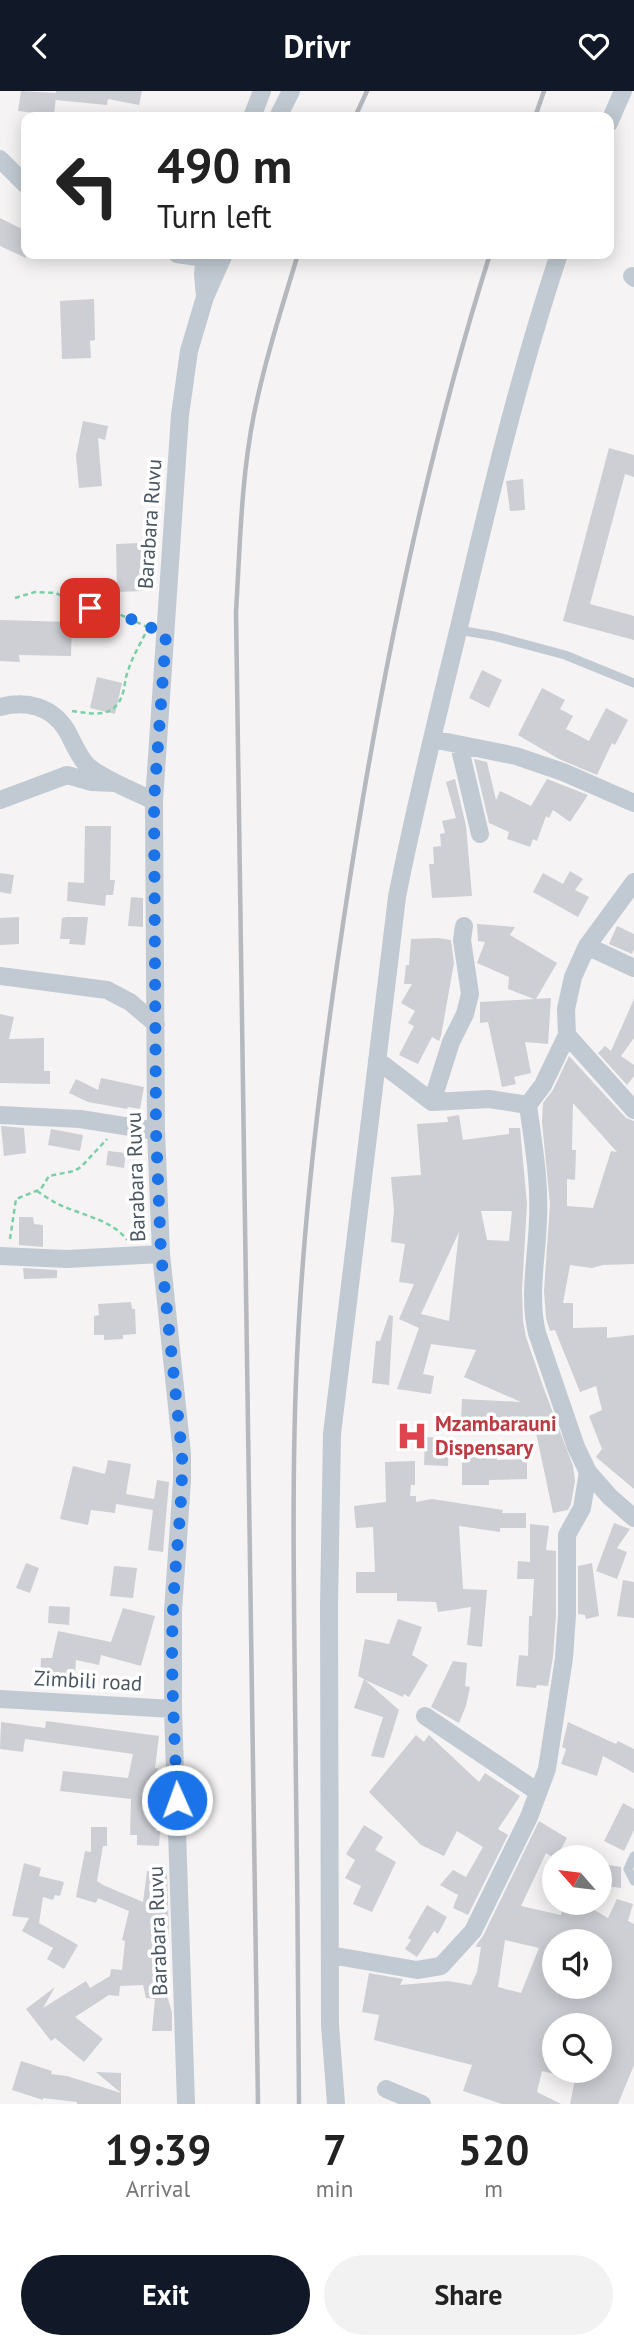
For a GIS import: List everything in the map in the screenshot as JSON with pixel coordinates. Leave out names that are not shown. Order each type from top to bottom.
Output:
[{"type":"street","points":[[254,112],[262,91]]},
{"type":"street","points":[[280,112],[291,91]]},
{"type":"street","points":[[614,112],[623,91]]},
{"type":"street","points":[[0,159],[21,180]]},
{"type":"street","points":[[205,259],[205,297]]},
{"type":"street","name":"Barabara Ruvu","points":[[186,2104],[173,1709],[173,1611],[182,1454],[161,1254],[156,1131],[154,801],[157,631],[189,351],[205,297],[222,259]]},
{"type":"street","points":[[336,2104],[330,2025],[329,1605],[332,1434],[397,897],[458,630],[534,331],[557,259]]},
{"type":"street","points":[[0,707],[17,703],[41,708],[59,720],[88,766],[154,801]]},
{"type":"street","points":[[432,739],[516,756],[563,772],[634,803]]},
{"type":"street","points":[[460,745],[480,834]]},
{"type":"street","points":[[0,800],[67,775],[92,782],[121,784]]},
{"type":"street","points":[[634,882],[587,946],[573,977],[566,1009],[567,1035],[542,1085],[528,1105],[539,1182],[533,1315],[576,1447],[589,1472],[610,1497],[634,1518]]},
{"type":"street","points":[[432,1102],[470,994],[462,940],[464,926]]},
{"type":"street","points":[[587,946],[634,968]]},
{"type":"street","points":[[0,976],[107,990],[130,1002],[156,1024]]},
{"type":"street","points":[[567,1035],[634,1110]]},
{"type":"street","points":[[377,1059],[432,1102],[489,1099],[528,1105]]},
{"type":"street","points":[[0,1115],[80,1119],[156,1131]]},
{"type":"street","points":[[4,1257],[67,1259],[161,1254]]},
{"type":"street","points":[[330,1955],[417,1970],[441,1966],[473,1931],[547,1769],[568,1615],[567,1535],[582,1508],[589,1472]]},
{"type":"street","name":"Zimbili road","points":[[0,1699],[173,1709]]},
{"type":"street","points":[[425,1716],[538,1793]]},
{"type":"street","points":[[386,2089],[422,2104]]},
{"type":"lane","points":[[458,630],[494,636],[565,655],[634,683]]},
{"type":"lane","points":[[634,1856],[628,1870],[634,1881]]},
{"type":"path","points":[[15,598],[35,592],[56,593],[76,603],[114,612],[157,631],[128,669],[120,701],[111,711],[100,714],[41,708]]},
{"type":"path","points":[[4,1257],[15,1202],[19,1197],[37,1191],[49,1176],[81,1167],[120,1124]]},
{"type":"path","points":[[37,1191],[55,1203],[120,1231],[136,1255]]},
{"type":"building","points":[[21,91],[142,91],[139,105],[108,99],[107,105],[56,100],[56,97],[54,112],[18,111]]},
{"type":"building","points":[[0,218],[21,228],[21,256],[0,246]]},
{"type":"building","points":[[94,299],[95,340],[90,341],[91,358],[62,359],[60,301]]},
{"type":"building","points":[[83,421],[108,426],[105,440],[98,438],[102,486],[79,488],[76,456]]},
{"type":"building","points":[[609,448],[634,455],[634,477],[625,474],[590,604],[634,616],[634,640],[563,621]]},
{"type":"building","points":[[523,479],[525,510],[510,511],[506,481]]},
{"type":"building","points":[[141,543],[143,591],[117,592],[116,544]]},
{"type":"building","points":[[0,620],[72,622],[71,656],[19,655],[20,662],[0,661]]},
{"type":"building","points":[[482,670],[502,680],[489,708],[469,698]]},
{"type":"building","points":[[97,677],[122,683],[115,714],[90,708]]},
{"type":"building","points":[[542,688],[565,700],[560,709],[573,716],[566,729],[589,741],[606,708],[628,720],[615,745],[612,743],[597,775],[559,759],[518,735]]},
{"type":"building","points":[[474,759],[487,762],[496,800],[500,791],[531,806],[547,779],[588,795],[570,822],[553,810],[549,818],[546,816],[537,841],[533,839],[530,847],[507,839],[509,832],[489,823]]},
{"type":"building","points":[[455,779],[466,826],[472,896],[432,898],[429,864],[434,864],[433,847],[441,846],[440,834],[445,833],[442,821],[456,818],[446,782]]},
{"type":"building","points":[[85,826],[111,826],[110,880],[115,880],[113,895],[106,895],[105,906],[67,901],[68,882],[84,883]]},
{"type":"building","points":[[570,871],[583,879],[575,890],[589,897],[578,917],[533,892],[543,873],[563,884]]},
{"type":"building","points":[[0,873],[14,875],[11,894],[0,892]]},
{"type":"building","points":[[131,897],[143,898],[143,927],[128,926]]},
{"type":"building","points":[[19,917],[19,944],[0,945],[0,918]]},
{"type":"building","points":[[88,917],[85,945],[69,944],[70,939],[60,939],[62,918]]},
{"type":"building","points":[[477,924],[515,927],[510,935],[557,963],[536,999],[551,998],[548,1044],[525,1042],[531,1073],[514,1077],[516,1084],[502,1087],[488,1022],[480,1023],[480,1002],[534,999],[508,989],[509,977],[477,963],[485,942],[478,941]]},
{"type":"building","points":[[617,926],[634,934],[632,954],[609,944]]},
{"type":"building","points":[[411,939],[451,940],[454,963],[441,1036],[439,1041],[432,1037],[418,1064],[399,1055],[414,1026],[408,1023],[415,1011],[401,1003],[412,984],[404,984],[406,965],[409,965]]},
{"type":"building","points":[[634,999],[634,1038],[621,1056],[634,1065],[634,1076],[627,1085],[598,1053],[605,1046],[611,1051]]},
{"type":"building","points":[[0,1014],[14,1017],[9,1039],[44,1038],[44,1071],[50,1071],[50,1084],[0,1083]]},
{"type":"building","points":[[569,1056],[626,1118],[634,1121],[634,1264],[592,1268],[570,1265],[563,1303],[573,1303],[573,1328],[607,1327],[607,1338],[634,1335],[634,1489],[596,1457],[602,1449],[589,1416],[602,1410],[596,1386],[580,1392],[555,1330],[550,1331],[546,1318],[544,1291],[550,1204],[542,1122],[543,1103],[553,1090]],"holes":[[[573,1103],[617,1152],[611,1151],[593,1208],[567,1206],[567,1179],[575,1180],[576,1150],[572,1150]]]},
{"type":"building","points":[[101,1078],[144,1087],[140,1109],[88,1102],[69,1093],[76,1079],[98,1090]]},
{"type":"building","points":[[459,1115],[463,1140],[509,1134],[509,1128],[520,1128],[527,1204],[523,1320],[526,1337],[573,1466],[575,1481],[568,1510],[553,1513],[533,1418],[527,1419],[527,1424],[503,1426],[461,1422],[462,1399],[521,1402],[464,1377],[476,1350],[431,1344],[423,1374],[434,1376],[431,1394],[397,1389],[419,1328],[399,1319],[414,1284],[399,1282],[405,1244],[391,1242],[394,1210],[391,1177],[421,1175],[417,1124],[448,1122],[447,1117]],"holes":[[[481,1211],[512,1211],[509,1241],[487,1240]],[[459,1232],[449,1321],[421,1314]]]},
{"type":"building","points":[[1,1126],[24,1128],[26,1153],[4,1156]]},
{"type":"building","points":[[51,1129],[83,1135],[80,1151],[48,1145]]},
{"type":"building","points":[[108,1151],[126,1153],[124,1168],[106,1165]]},
{"type":"building","points":[[19,1217],[33,1217],[34,1224],[43,1225],[43,1247],[19,1245]]},
{"type":"building","points":[[23,1268],[57,1270],[57,1278],[24,1279]]},
{"type":"building","points":[[131,1302],[132,1309],[135,1309],[136,1334],[123,1335],[123,1339],[104,1340],[104,1335],[94,1335],[94,1316],[99,1315],[98,1304]]},
{"type":"building","points":[[389,1315],[393,1316],[389,1385],[372,1383],[376,1341],[380,1341]]},
{"type":"building","points":[[425,1437],[449,1438],[448,1466],[424,1465]]},
{"type":"building","points":[[462,1455],[497,1455],[497,1460],[527,1459],[527,1479],[489,1480],[489,1485],[462,1485]]},
{"type":"building","points":[[108,1460],[131,1464],[126,1494],[154,1499],[157,1480],[169,1482],[163,1552],[148,1550],[153,1510],[116,1504],[115,1513],[91,1510],[88,1525],[60,1519],[73,1466],[105,1474]]},
{"type":"building","points":[[415,1461],[415,1485],[411,1485],[410,1496],[416,1496],[416,1502],[432,1499],[503,1510],[502,1513],[526,1513],[526,1528],[500,1528],[500,1532],[459,1526],[463,1589],[487,1590],[482,1647],[467,1645],[471,1607],[438,1612],[436,1602],[397,1601],[397,1593],[356,1593],[356,1572],[375,1572],[373,1527],[356,1528],[354,1506],[386,1502],[385,1462]]},
{"type":"building","points":[[614,1523],[630,1529],[617,1548],[627,1552],[617,1579],[596,1571]]},
{"type":"building","points":[[530,1524],[549,1526],[546,1550],[556,1551],[553,1657],[548,1686],[537,1685],[536,1688],[516,1686],[519,1655],[528,1656],[529,1616],[532,1616],[534,1579],[517,1579],[518,1561],[530,1562]]},
{"type":"building","points":[[26,1563],[39,1568],[30,1593],[16,1588]]},
{"type":"building","points":[[592,1563],[599,1616],[586,1619],[585,1615],[578,1614],[578,1566]]},
{"type":"building","points":[[114,1566],[137,1568],[133,1598],[110,1596]]},
{"type":"building","points":[[623,1580],[634,1582],[634,1618],[617,1616]]},
{"type":"building","points":[[49,1606],[70,1607],[69,1625],[48,1623]]},
{"type":"building","points":[[123,1608],[155,1616],[141,1666],[101,1655],[99,1665],[76,1660],[75,1674],[60,1673],[60,1683],[40,1682],[41,1658],[52,1658],[58,1631],[111,1642]]},
{"type":"building","points":[[398,1619],[422,1627],[412,1655],[428,1665],[409,1697],[404,1694],[403,1697],[365,1680],[399,1710],[384,1758],[371,1756],[383,1717],[354,1708],[364,1679],[358,1676],[365,1639],[389,1644]]},
{"type":"building","points":[[453,1661],[467,1663],[465,1686],[470,1687],[459,1723],[431,1707]]},
{"type":"building","points":[[46,1721],[159,1736],[155,1768],[158,1768],[150,1804],[157,1804],[156,1831],[160,1831],[159,1846],[137,1845],[137,1835],[130,1835],[131,1799],[60,1791],[63,1771],[128,1778],[133,1754],[25,1739],[23,1752],[0,1749],[1,1722],[45,1728]]},
{"type":"building","points":[[568,1722],[616,1744],[618,1741],[634,1749],[634,1773],[603,1756],[597,1776],[561,1764],[566,1749],[562,1747]]},
{"type":"building","points":[[416,1735],[424,1742],[429,1735],[479,1782],[485,1773],[520,1796],[498,1829],[508,1835],[468,1915],[453,1908],[458,1895],[440,1885],[453,1870],[466,1877],[483,1847],[457,1831],[444,1856],[421,1845],[369,1792]]},
{"type":"building","points":[[623,1803],[634,1809],[634,1830],[624,1851],[604,1841]]},
{"type":"building","points":[[539,1821],[567,1838],[563,1845],[542,1845],[542,1861],[521,1906],[542,1911],[542,1915],[603,1915],[608,1918],[612,1915],[617,1899],[633,1904],[628,1921],[634,1924],[634,2065],[618,2104],[570,2104],[574,2083],[612,2083],[612,2013],[542,2013],[542,2071],[537,2092],[561,2104],[502,2104],[463,2091],[472,2065],[374,2040],[379,2015],[362,2012],[369,1973],[403,1979],[400,1985],[448,1981],[471,1985],[477,1972],[481,1947],[476,1947]],"holes":[[[505,1940],[539,1948],[521,1993],[498,1987]]]},
{"type":"building","points":[[364,1825],[383,1837],[375,1850],[396,1862],[372,1912],[353,1904],[361,1886],[345,1878],[355,1860],[346,1854]]},
{"type":"building","points":[[91,1827],[107,1827],[107,1846],[103,1846],[97,1881],[103,1885],[143,1902],[147,1871],[167,1873],[169,1935],[163,1982],[172,2012],[172,2031],[152,2031],[155,1999],[146,1998],[143,1985],[120,1986],[119,1996],[109,1995],[75,2017],[103,2039],[84,2062],[55,2038],[51,2041],[26,2009],[55,1987],[43,2008],[86,1981],[90,1988],[110,1976],[111,1969],[122,1970],[125,1941],[122,1940],[129,1911],[98,1898],[96,1903],[76,1897],[85,1851],[91,1852]]},
{"type":"building","points":[[24,1863],[41,1868],[39,1876],[64,1882],[60,1896],[55,1895],[53,1900],[43,1897],[39,1923],[78,1945],[64,1969],[47,1959],[53,1948],[22,1931],[29,1918],[12,1916]]},
{"type":"building","points":[[612,1866],[621,1867],[621,1888],[612,1887]]},
{"type":"building","points":[[427,1905],[447,1917],[438,1934],[434,1931],[417,1957],[405,1949],[411,1940],[408,1938]]},
{"type":"building","points":[[21,2061],[52,2071],[51,2074],[67,2076],[121,2093],[121,2104],[77,2104],[43,2100],[12,2090]]},
{"type":"building","points":[[96,2072],[121,2073],[121,2093]]},
{"type":"railway","points":[[357,112],[367,91]]},
{"type":"railway","points":[[537,112],[544,91]]},
{"type":"railway","points":[[258,2104],[236,612],[246,463],[254,414],[296,259]]},
{"type":"railway","points":[[299,2104],[294,1461],[299,1321],[314,1142],[346,904],[388,658],[444,414],[488,259]]},
{"type":"place","name":"Mzambarauni Dispensary","points":[[412,1436]]},
{"type":"route","points":[[90,608],[114,612],[166,634],[154,801],[156,1131],[161,1254],[182,1454],[173,1611],[177,1800]]}]
